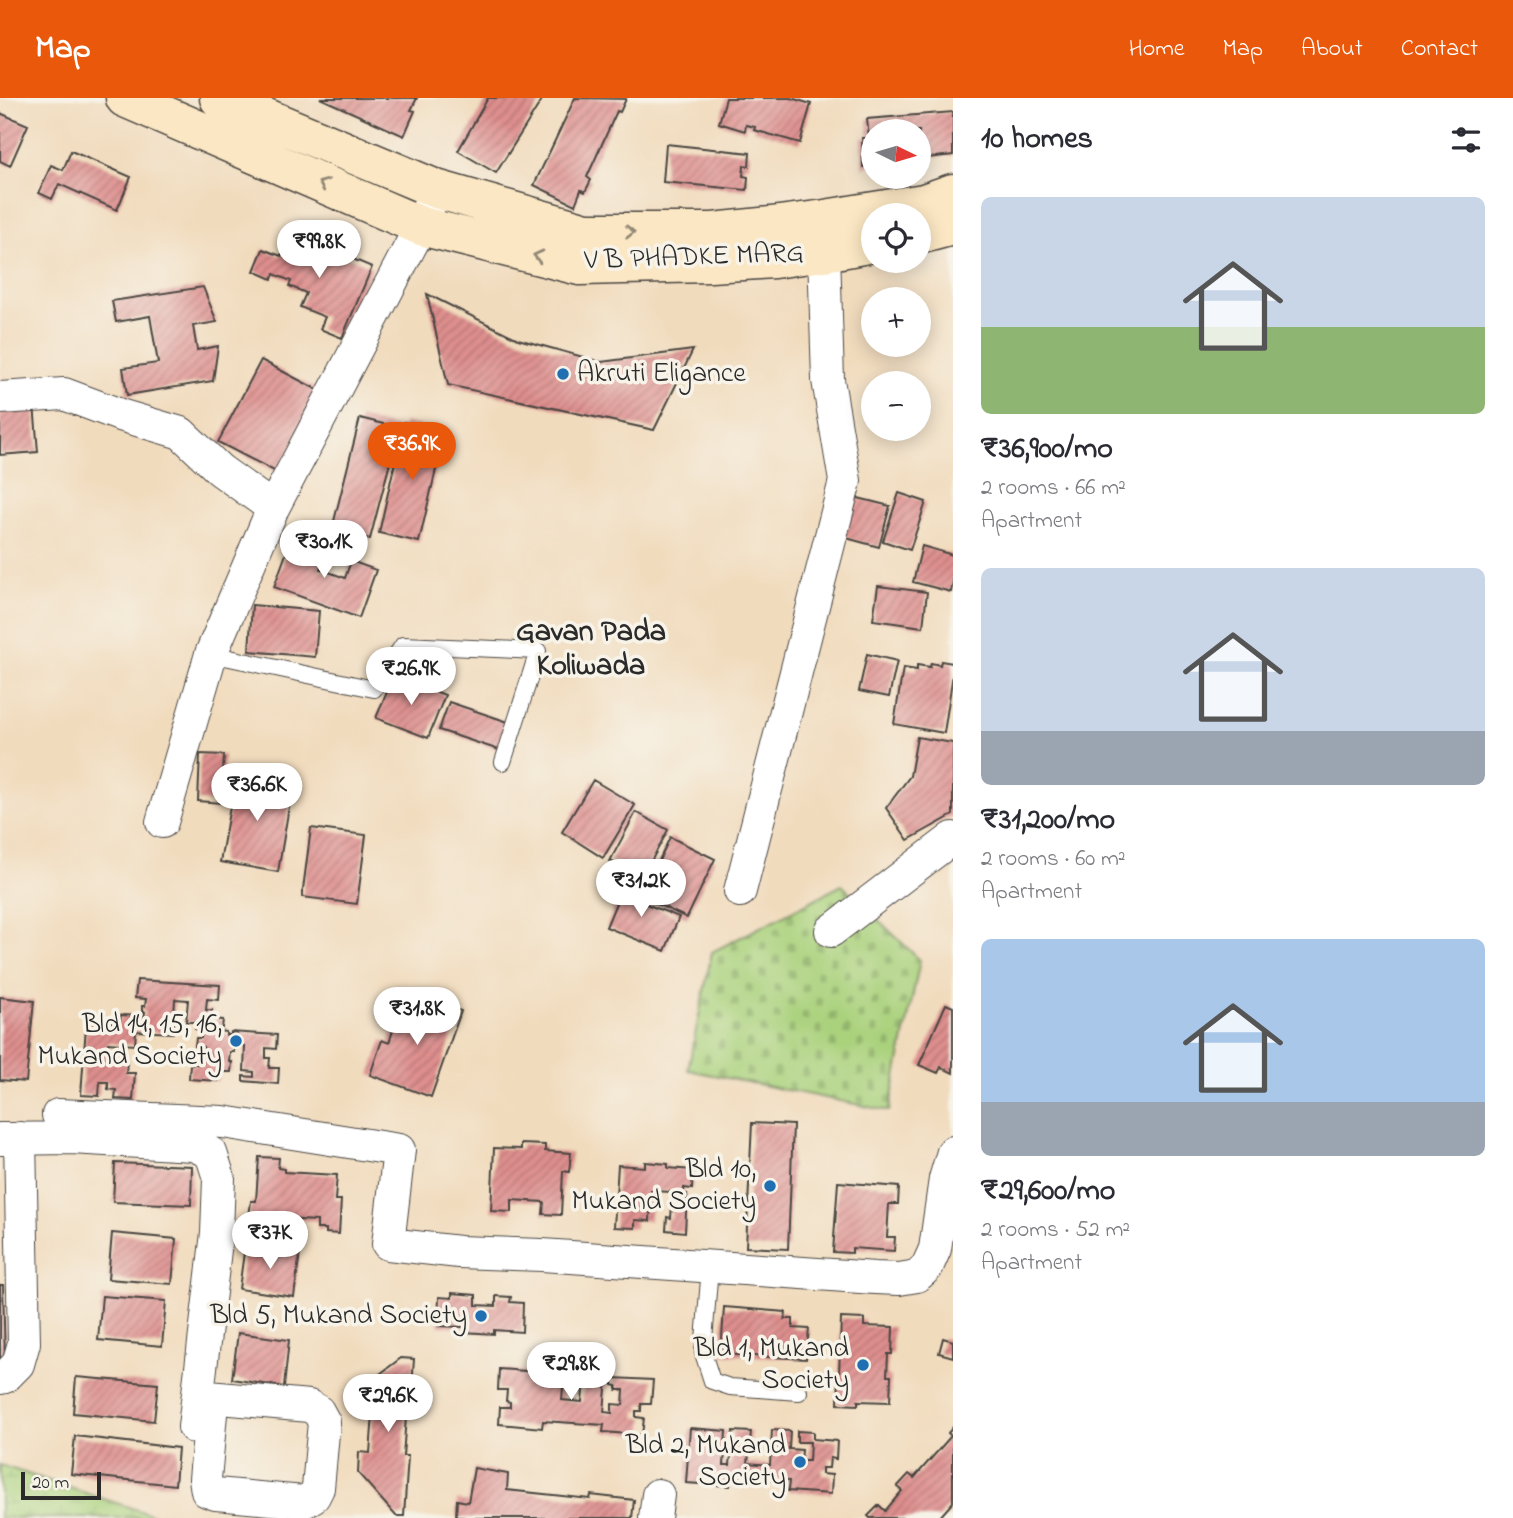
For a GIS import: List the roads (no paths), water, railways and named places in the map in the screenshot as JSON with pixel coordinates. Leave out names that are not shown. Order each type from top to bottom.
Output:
[{"type":"main road","name":"V B PHADKE MARG","points":[[219,98],[436,189],[586,232],[713,232],[772,243]]},
{"type":"main road","name":"V B PHADKE MARG","points":[[148,103],[421,226],[580,266],[710,263],[772,243],[825,236],[953,193]]},
{"type":"main road","points":[[931,232],[953,226]]},
{"type":"main road","name":"V B PHADKE MARG","points":[[825,236],[861,241]]},
{"type":"street","points":[[162,822],[211,654],[273,508],[421,226],[436,189]]},
{"type":"street","points":[[740,891],[845,481],[828,380],[825,236]]},
{"type":"street","points":[[0,398],[64,394],[120,415],[181,433],[220,470],[273,508]]},
{"type":"street","points":[[831,932],[953,838]]},
{"type":"street","points":[[58,1115],[223,1122],[399,1150],[388,1244],[459,1252],[899,1279],[918,1276],[927,1267],[935,1249],[945,1179],[953,1152]]},
{"type":"street","points":[[0,1378],[5,1377],[18,1364],[24,1343],[10,1138],[71,1138],[193,1145],[211,1153],[219,1178],[205,1397],[207,1491],[304,1502],[314,1496],[318,1488],[324,1422],[318,1411],[309,1406],[205,1397]]},
{"type":"street","points":[[194,1427],[205,1397]]},
{"type":"lane","points":[[211,654],[374,689],[403,645],[538,650],[503,762]]},
{"type":"lane","points":[[710,1267],[703,1353],[712,1381],[730,1387],[799,1392]]},
{"type":"place","name":"Akruti Eligance","points":[[563,374]]},
{"type":"place","name":"Bld 14, 15, 16, Mukand Society","points":[[236,1041]]},
{"type":"place","name":"Bld 10, Mukand Society","points":[[770,1186]]},
{"type":"place","name":"Bld 5, Mukand Society","points":[[481,1316]]},
{"type":"place","name":"Bld 1, Mukand Society","points":[[863,1365]]},
{"type":"place","name":"Bld 2, Mukand Society","points":[[800,1462]]},
{"type":"district","name":"Gavan Pada Koliwada","points":[[591,650]]}]
